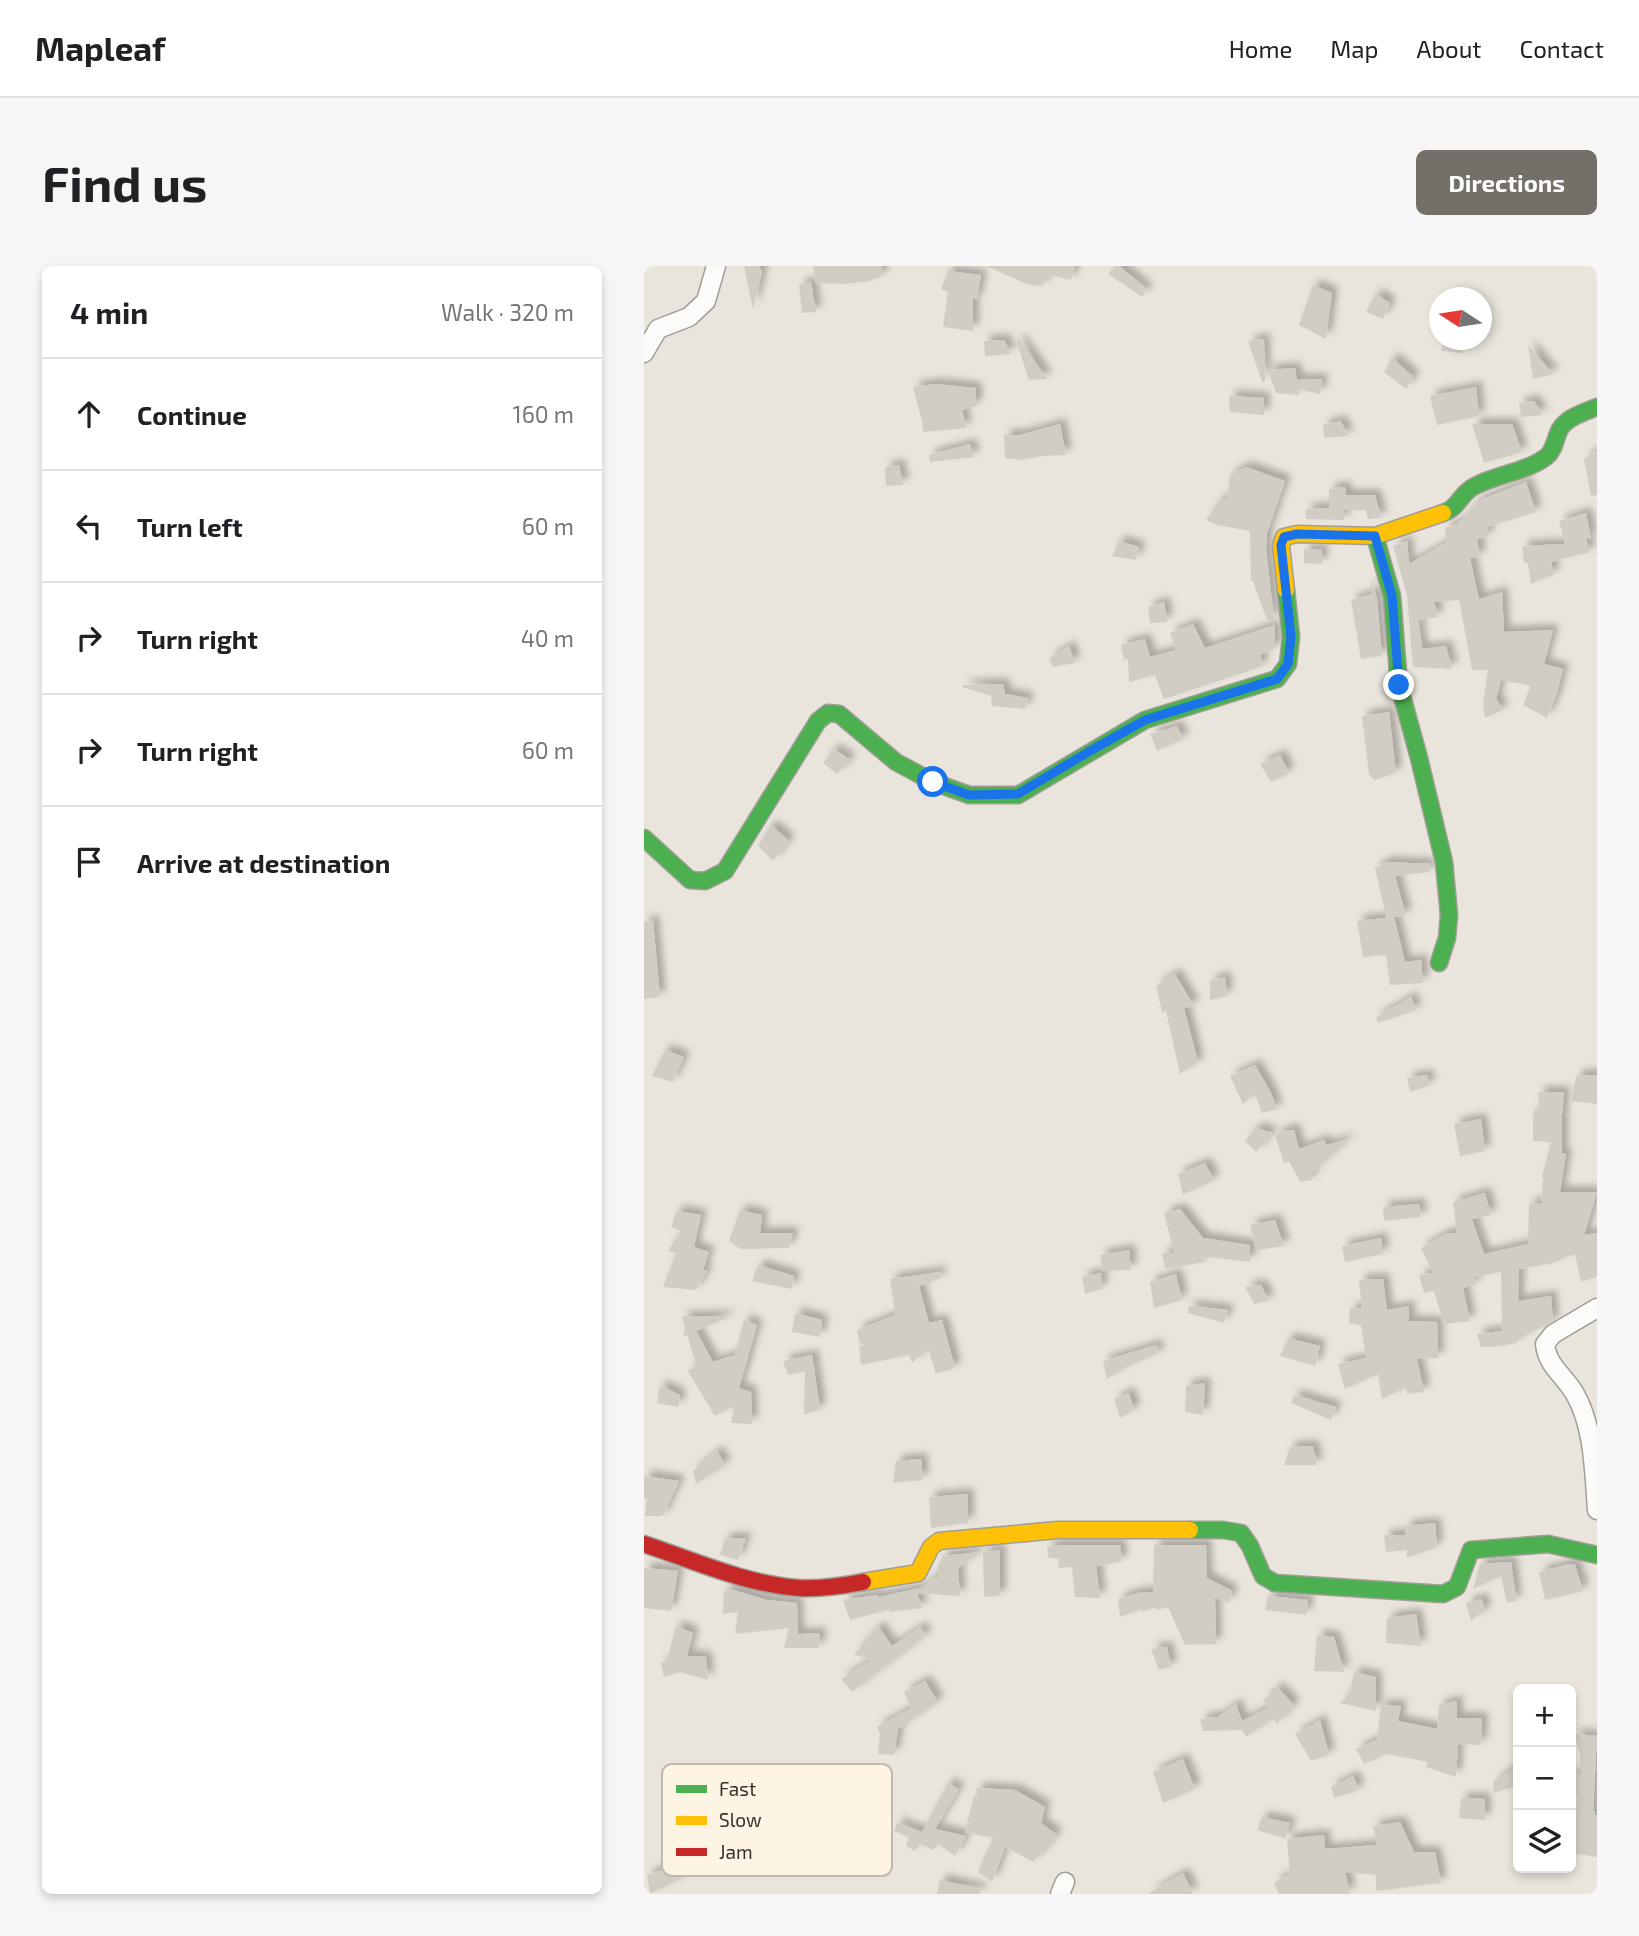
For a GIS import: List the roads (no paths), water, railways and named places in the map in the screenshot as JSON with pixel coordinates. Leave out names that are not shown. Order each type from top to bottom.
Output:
[{"type":"street","points":[[644,353],[658,330],[689,317],[706,301],[716,266]]},
{"type":"street","points":[[644,838],[690,880],[705,881],[725,871],[818,721],[828,713],[839,714],[896,762],[933,782],[969,795],[1018,794],[1145,720],[1277,679],[1288,664],[1291,637],[1281,545],[1284,537],[1297,534],[1375,536],[1452,510],[1467,490],[1548,457],[1565,422],[1597,407]]},
{"type":"street","points":[[1375,536],[1392,596],[1399,685],[1444,862],[1449,915],[1447,938],[1439,962]]},
{"type":"street","points":[[1597,1308],[1553,1334],[1545,1344],[1546,1356],[1575,1394],[1588,1428],[1597,1510]]},
{"type":"street","points":[[644,1544],[771,1585],[802,1588],[829,1587],[918,1573],[923,1567],[927,1550],[931,1544],[939,1541],[1058,1530],[1223,1530],[1241,1533],[1263,1576],[1275,1583],[1443,1594],[1457,1587],[1466,1558],[1472,1550],[1548,1544],[1597,1555]]}]
